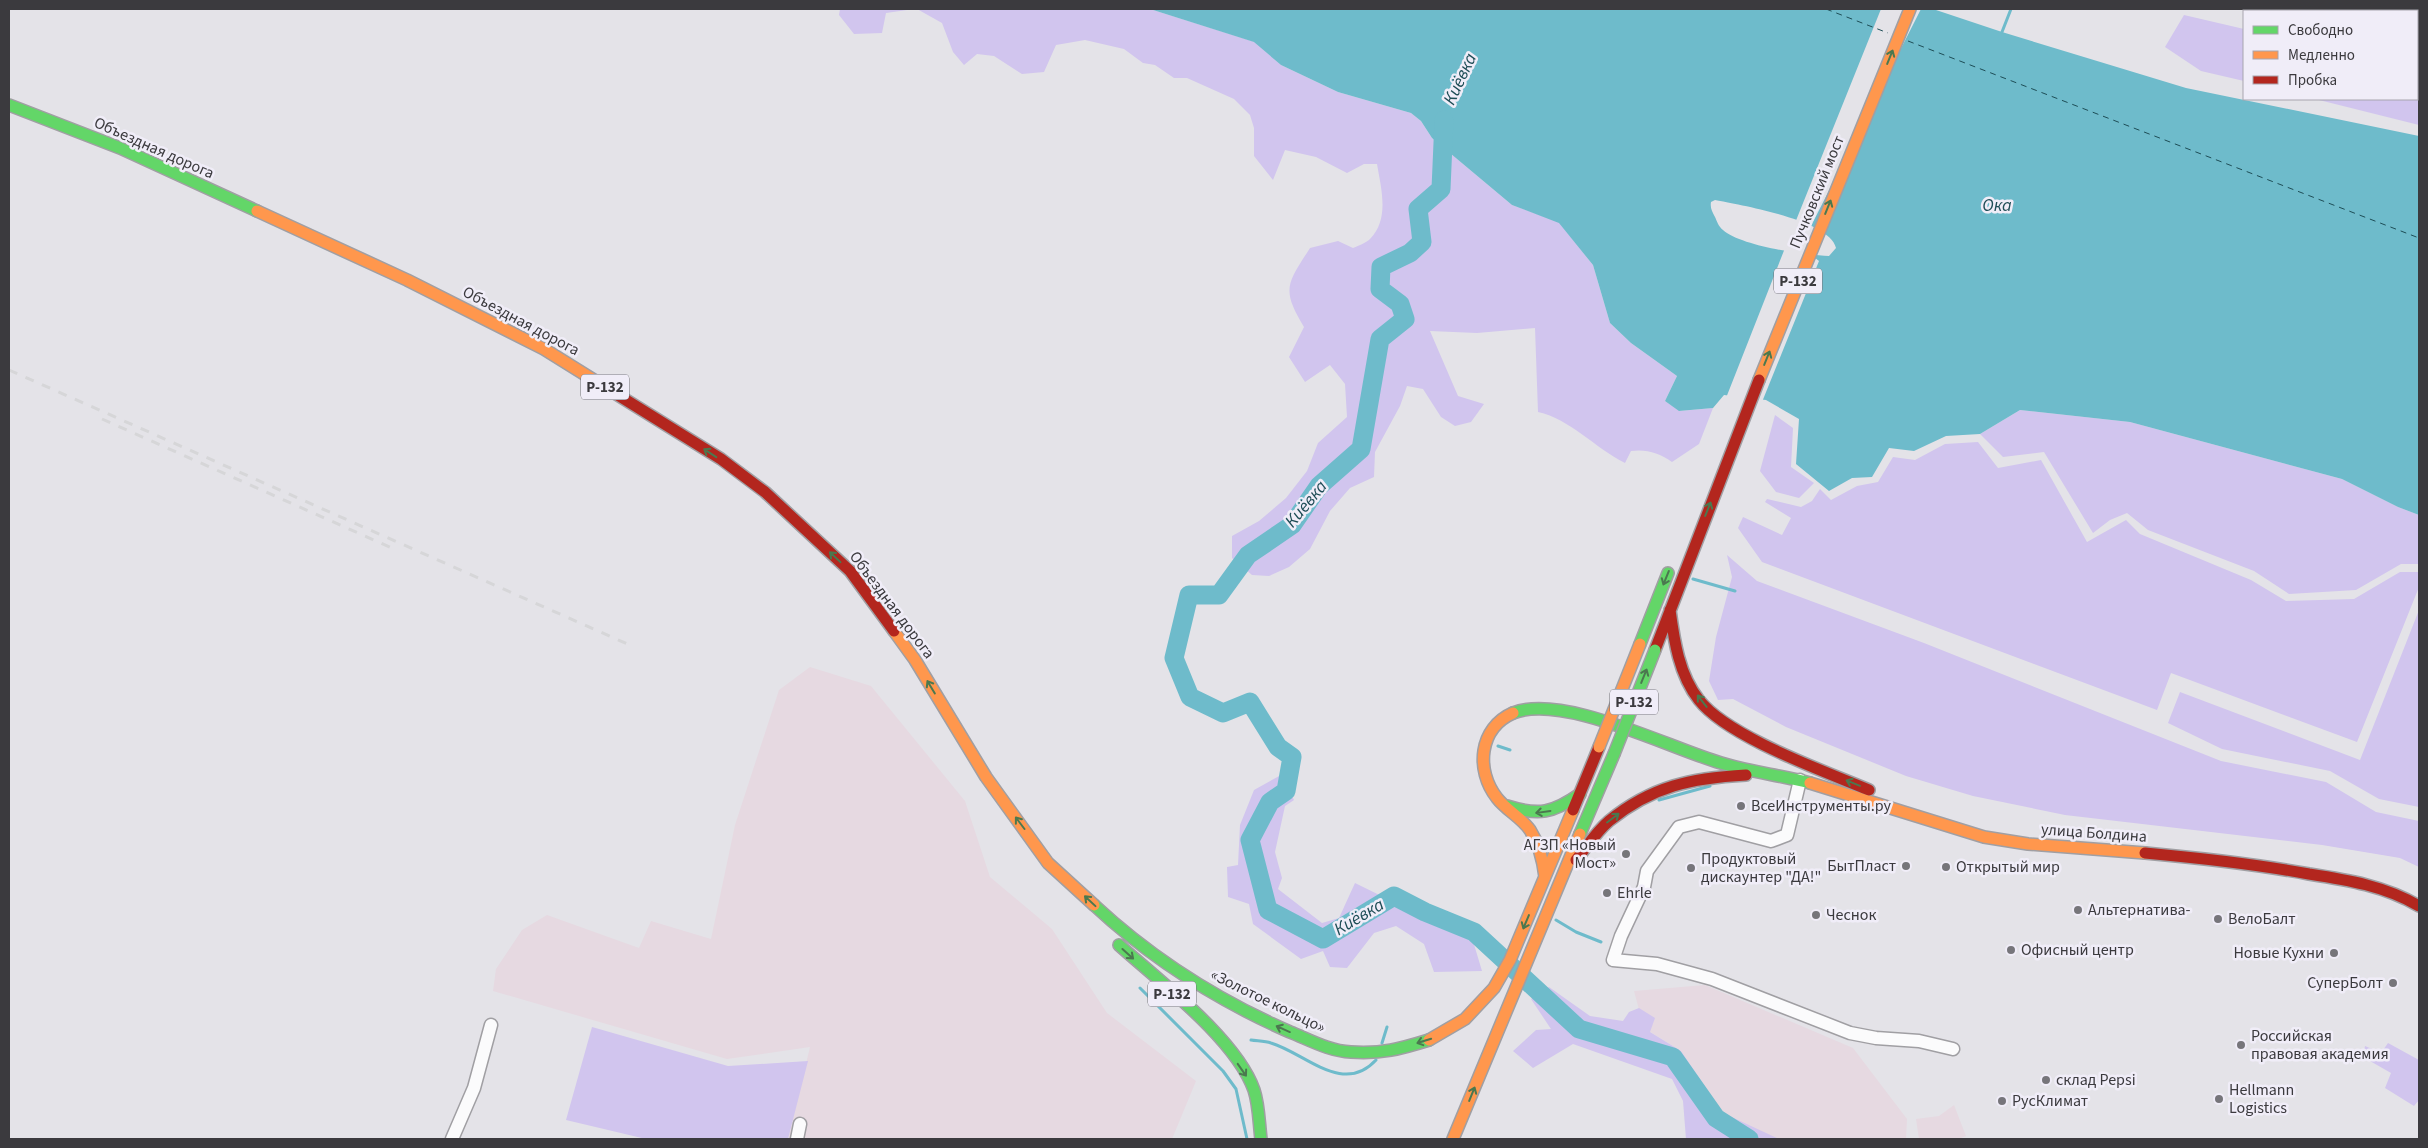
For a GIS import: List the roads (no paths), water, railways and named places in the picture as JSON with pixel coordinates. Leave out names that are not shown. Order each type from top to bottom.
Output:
[{"type":"main road","name":"Пучковский мост","points":[[1670,610],[1774,340],[1910,9]]},
{"type":"main road","name":"Объездная дорога","points":[[9,105],[120,148],[407,280],[544,349],[721,460],[765,492],[850,571],[915,660],[986,777],[1048,863]]},
{"type":"main road","name":"Р-132","points":[[1545,877],[1671,566]]},
{"type":"main road","name":"Р-132","points":[[1453,1139],[1614,754],[1670,610]]},
{"type":"main road","points":[[1670,610],[1674,639],[1681,667],[1699,700],[1711,712],[1733,727],[1827,772],[1899,801],[1927,820]]},
{"type":"main road","points":[[1545,877],[1542,850],[1528,826],[1502,804],[1487,785],[1482,772],[1483,749],[1492,730],[1510,714],[1533,708],[1546,708],[1615,725],[1672,747],[1724,764],[1770,774]]},
{"type":"main road","points":[[1559,882],[1593,837],[1608,822],[1652,794],[1682,782],[1709,777],[1770,774]]},
{"type":"main road","name":"улица Болдина","points":[[1770,774],[1800,780],[1966,834],[2004,842],[2167,855],[2272,866],[2381,887],[2419,906]]},
{"type":"main road","points":[[1502,804],[1528,812],[1543,814],[1563,806],[1580,793]]},
{"type":"main road","name":"«Золотое кольцо»","points":[[1048,863],[1112,921],[1175,970],[1199,986],[1264,1020],[1328,1048],[1350,1052],[1389,1052],[1432,1038],[1465,1019],[1494,988],[1510,960],[1545,877]]},
{"type":"main road","name":"Р-132","points":[[1113,940],[1205,1024],[1233,1056],[1251,1083],[1258,1107],[1261,1139]]},
{"type":"street","points":[[1800,780],[1787,835],[1771,841],[1699,822],[1679,827],[1647,871],[1644,886],[1620,936],[1612,960],[1656,964],[1712,979],[1850,1033],[1919,1041],[1953,1049]]},
{"type":"street","points":[[452,1139],[474,1088],[491,1025]]},
{"type":"street","points":[[797,1139],[800,1124]]},
{"type":"water","name":"Ока","points":[[1150,9],[1933,9],[2186,88],[2419,136],[2419,515],[2398,507],[2342,479],[2130,422],[2020,410],[1980,434],[1946,436],[1914,451],[1889,448],[1872,477],[1852,478],[1829,491],[1796,464],[1799,419],[1766,400],[1724,395],[1713,408],[1679,411],[1665,401],[1677,376],[1631,343],[1610,323],[1593,265],[1559,223],[1512,205],[1432,138],[1421,121],[1411,113],[1338,92],[1281,65],[1254,42]],"holes":[[[1715,200],[1783,215],[1818,229],[1830,238],[1836,248],[1829,256],[1773,249],[1744,241],[1732,236],[1720,227],[1712,211],[1711,202]]]},
{"type":"waterway","points":[[2002,32],[2011,9]]},
{"type":"waterway","name":"Киёвка","points":[[1444,120],[1441,189],[1418,209],[1422,242],[1410,253],[1381,267],[1380,289],[1400,304],[1405,319],[1380,339],[1361,449],[1319,486],[1292,525],[1248,555],[1219,595],[1189,595],[1174,658],[1190,697],[1223,713],[1250,702],[1278,747],[1292,757],[1286,791],[1270,802],[1250,840],[1268,910],[1323,939],[1394,896],[1425,912],[1474,932],[1579,1029],[1673,1057],[1716,1118],[1749,1139]]},
{"type":"waterway","points":[[1693,579],[1735,591]]},
{"type":"waterway","points":[[1498,746],[1510,750]]},
{"type":"waterway","points":[[1659,800],[1710,786]]},
{"type":"waterway","points":[[1556,920],[1576,932],[1601,942]]},
{"type":"waterway","points":[[1140,988],[1223,1071],[1236,1089],[1247,1139]]},
{"type":"waterway","points":[[1382,1043],[1387,1027]]},
{"type":"waterway","points":[[1251,1040],[1271,1043],[1324,1069],[1337,1073],[1350,1074],[1363,1070],[1376,1060]]},
{"type":"railway","points":[[9,370],[632,646]]},
{"type":"railway","points":[[102,419],[394,549]]},
{"type":"place","name":"ВсеИнструменты.ру","points":[[1741,806]]},
{"type":"place","name":"АГЗП «Новый Мост»","points":[[1626,854]]},
{"type":"place","name":"БытПласт","points":[[1906,866]]},
{"type":"place","name":"Открытый мир","points":[[1946,867]]},
{"type":"place","name":"Продуктовый дискаунтер \"ДА!\"","points":[[1691,868]]},
{"type":"place","name":"Ehrle","points":[[1607,893]]},
{"type":"place","name":"Альтернатива-","points":[[2078,910]]},
{"type":"place","name":"Чеснок","points":[[1816,915]]},
{"type":"place","name":"ВелоБалт","points":[[2218,919]]},
{"type":"place","name":"Офисный центр","points":[[2011,950]]},
{"type":"place","name":"Новые Кухни","points":[[2334,953]]},
{"type":"place","name":"СуперБолт","points":[[2393,983]]},
{"type":"place","name":"Российская правовая академия","points":[[2241,1045]]},
{"type":"place","name":"склад Pepsi","points":[[2046,1080]]},
{"type":"place","name":"Hellmann Logistics","points":[[2219,1099]]},
{"type":"place","name":"РусКлимат","points":[[2002,1101]]}]
